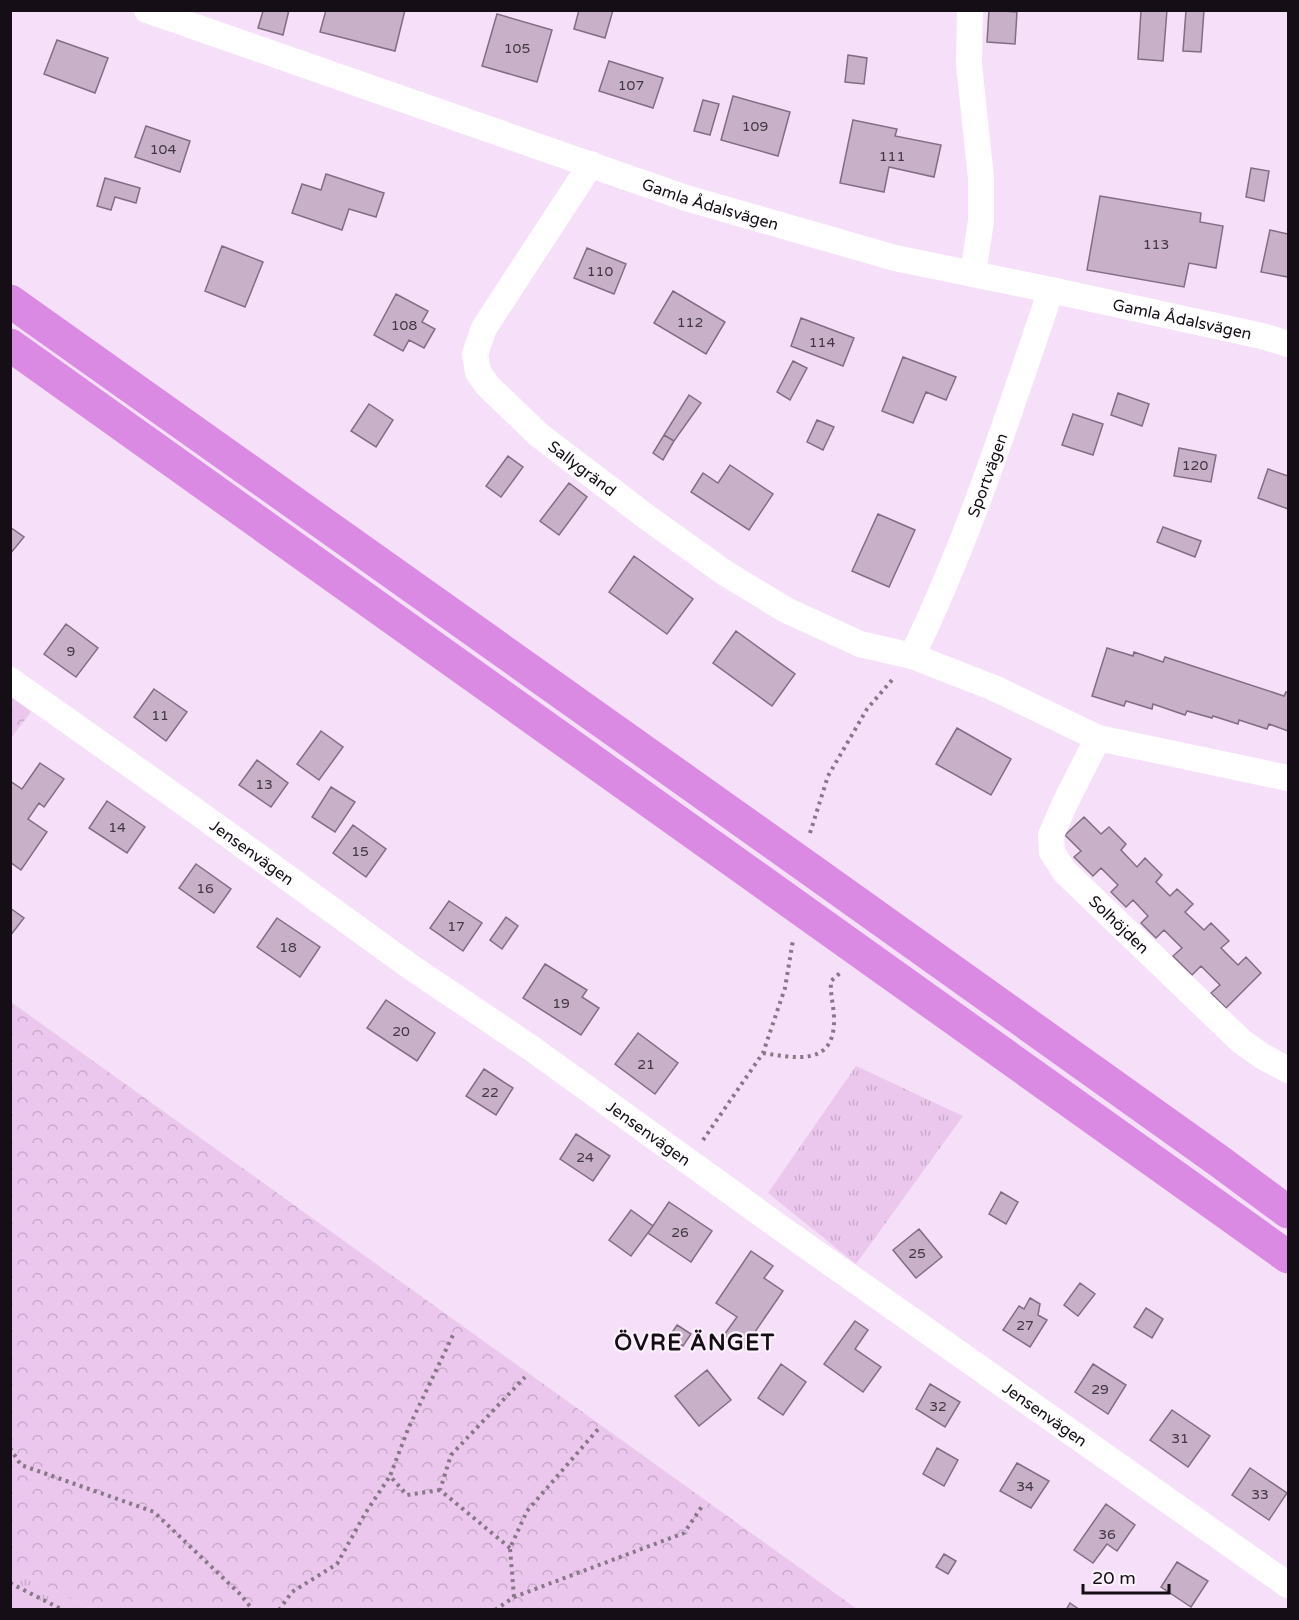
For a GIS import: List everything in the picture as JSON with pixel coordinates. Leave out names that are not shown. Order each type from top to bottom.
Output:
[{"type":"highway","points":[[10,301],[1288,1212]]},
{"type":"highway","points":[[10,345],[1288,1257]]},
{"type":"street","name":"Gamla Ådalsvägen","points":[[147,10],[686,198],[895,258],[1262,336],[1288,344]]},
{"type":"street","points":[[970,10],[969,66],[981,178],[981,222],[973,274]]},
{"type":"street","name":"Sallygränd","points":[[591,164],[484,328],[475,354],[478,372],[487,385],[539,435],[725,573],[786,610],[860,644],[912,656]]},
{"type":"street","name":"Sportvägen","points":[[912,656],[934,610],[989,468],[1051,290]]},
{"type":"street","points":[[912,656],[994,688],[1098,738],[1288,778]]},
{"type":"street","name":"Jensenvägen","points":[[10,680],[408,965],[531,1048],[795,1238],[1288,1585]]},
{"type":"street","name":"Solhöjden","points":[[1098,738],[1051,835],[1052,852],[1065,872],[1241,1041],[1288,1070]]},
{"type":"path","points":[[808,838],[828,776],[867,709],[912,656]]},
{"type":"path","points":[[688,1161],[763,1053],[785,988],[794,930]]},
{"type":"path","points":[[763,1053],[799,1058],[822,1052],[832,1039],[834,1019],[830,994],[831,981],[845,968],[870,958]]},
{"type":"path","points":[[279,1610],[292,1592],[337,1563],[390,1476],[420,1402],[453,1335]]},
{"type":"path","points":[[440,1490],[451,1455],[525,1377]]},
{"type":"path","points":[[514,1597],[510,1548],[527,1511],[599,1428]]},
{"type":"path","points":[[10,1448],[21,1465],[154,1512],[241,1595],[253,1610]]},
{"type":"path","points":[[390,1476],[407,1495],[440,1490],[510,1548]]},
{"type":"path","points":[[495,1610],[514,1597],[684,1533],[703,1505]]},
{"type":"path","points":[[10,1583],[63,1610]]},
{"type":"green space","points":[[11,697],[31,712],[11,738]]},
{"type":"green space","points":[[11,1002],[857,1609],[91,1609],[11,1568]]},
{"type":"green space","points":[[856,1066],[963,1116],[856,1264],[768,1193]]},
{"type":"green space","points":[[11,1568],[91,1609],[11,1609]]},
{"type":"building","points":[[259,10],[289,10],[283,35],[258,28],[263,11]]},
{"type":"building","points":[[326,10],[405,10],[395,51],[320,32]]},
{"type":"building","points":[[579,10],[613,10],[605,38],[574,29]]},
{"type":"building","points":[[989,10],[1017,12],[1015,44],[987,42]]},
{"type":"building","points":[[1141,10],[1167,10],[1163,61],[1138,59]]},
{"type":"building","points":[[1186,10],[1204,10],[1201,52],[1183,51]]},
{"type":"building","points":[[497,14],[552,30],[537,82],[482,66]]},
{"type":"building","points":[[57,40],[108,58],[95,93],[44,74]]},
{"type":"building","points":[[848,55],[867,58],[864,84],[845,82]]},
{"type":"building","points":[[609,61],[663,78],[653,108],[599,91]]},
{"type":"building","points":[[733,96],[790,112],[778,156],[721,140]]},
{"type":"building","points":[[703,100],[719,104],[710,135],[694,131]]},
{"type":"building","points":[[853,120],[897,129],[895,136],[941,145],[934,177],[889,167],[884,192],[840,183]]},
{"type":"building","points":[[146,126],[190,141],[180,172],[135,157]]},
{"type":"building","points":[[1251,168],[1269,171],[1264,201],[1246,197]]},
{"type":"building","points":[[326,174],[384,193],[376,217],[349,209],[342,230],[292,213],[302,184],[321,190]]},
{"type":"building","points":[[105,178],[140,188],[136,203],[115,197],[111,210],[97,206]]},
{"type":"building","points":[[1100,196],[1201,213],[1200,222],[1223,226],[1216,268],[1189,263],[1184,287],[1087,270]]},
{"type":"building","points":[[1270,230],[1288,234],[1288,277],[1261,272]]},
{"type":"building","points":[[222,246],[263,262],[245,307],[205,291]]},
{"type":"building","points":[[587,248],[626,264],[614,294],[574,278]]},
{"type":"building","points":[[673,291],[725,322],[706,354],[654,323]]},
{"type":"building","points":[[396,294],[428,311],[422,322],[435,329],[424,348],[409,340],[403,351],[374,335]]},
{"type":"building","points":[[801,318],[854,338],[843,366],[791,346]]},
{"type":"building","points":[[903,357],[956,377],[946,400],[926,392],[913,423],[882,411]]},
{"type":"building","points":[[793,361],[807,368],[790,400],[777,392]]},
{"type":"building","points":[[1118,393],[1149,404],[1142,426],[1111,415]]},
{"type":"building","points":[[689,395],[701,403],[674,441],[664,435]]},
{"type":"building","points":[[369,404],[393,420],[376,447],[351,431]]},
{"type":"building","points":[[1073,414],[1103,424],[1093,455],[1062,445]]},
{"type":"building","points":[[817,420],[834,427],[823,450],[807,442]]},
{"type":"building","points":[[664,435],[674,441],[663,460],[653,453]]},
{"type":"building","points":[[1179,448],[1216,455],[1211,482],[1174,476]]},
{"type":"building","points":[[508,456],[523,467],[501,497],[486,486]]},
{"type":"building","points":[[730,465],[773,494],[749,530],[691,492],[703,473],[718,483]]},
{"type":"building","points":[[1268,469],[1288,476],[1288,509],[1258,498]]},
{"type":"building","points":[[569,483],[587,497],[559,535],[540,521]]},
{"type":"building","points":[[878,514],[915,530],[889,587],[852,571]]},
{"type":"building","points":[[10,527],[24,537],[10,554]]},
{"type":"building","points":[[1163,527],[1201,541],[1195,557],[1157,542]]},
{"type":"building","points":[[634,556],[693,599],[667,634],[609,592]]},
{"type":"building","points":[[66,624],[98,648],[76,677],[44,654]]},
{"type":"building","points":[[736,631],[795,674],[772,706],[713,663]]},
{"type":"building","points":[[1107,648],[1133,656],[1134,652],[1163,662],[1165,657],[1284,696],[1286,692],[1288,693],[1288,731],[1269,724],[1267,729],[1239,720],[1238,724],[1187,711],[1185,715],[1153,704],[1152,709],[1126,701],[1124,706],[1092,696]]},
{"type":"building","points":[[154,689],[187,712],[166,741],[134,717]]},
{"type":"building","points":[[957,728],[1011,759],[991,795],[936,764]]},
{"type":"building","points":[[321,731],[343,747],[319,780],[297,764]]},
{"type":"building","points":[[257,760],[288,783],[271,807],[239,785]]},
{"type":"building","points":[[40,763],[64,779],[44,807],[39,803],[28,819],[47,832],[21,870],[10,862],[10,781],[22,789]]},
{"type":"building","points":[[331,787],[355,802],[335,832],[312,817]]},
{"type":"building","points":[[107,801],[145,827],[127,853],[89,828]]},
{"type":"building","points":[[1084,817],[1101,834],[1109,827],[1126,844],[1121,850],[1137,867],[1145,858],[1162,875],[1156,882],[1170,896],[1177,889],[1193,904],[1185,912],[1204,930],[1211,923],[1229,941],[1221,948],[1238,965],[1246,957],[1261,973],[1226,1008],[1211,993],[1220,985],[1201,966],[1192,975],[1173,956],[1182,948],[1164,930],[1156,938],[1141,923],[1148,916],[1133,900],[1126,907],[1111,892],[1118,885],[1101,868],[1093,876],[1074,857],[1081,851],[1065,835]]},
{"type":"building","points":[[353,825],[386,849],[366,877],[333,853]]},
{"type":"building","points":[[196,864],[231,889],[214,913],[179,888]]},
{"type":"building","points":[[449,901],[482,923],[463,951],[430,928]]},
{"type":"building","points":[[10,908],[24,918],[10,936]]},
{"type":"building","points":[[506,917],[518,926],[502,949],[490,940]]},
{"type":"building","points":[[277,918],[320,947],[300,977],[257,947]]},
{"type":"building","points":[[545,964],[587,990],[582,997],[599,1008],[581,1035],[523,998]]},
{"type":"building","points":[[386,1000],[435,1033],[417,1061],[367,1028]]},
{"type":"building","points":[[638,1033],[678,1063],[655,1094],[615,1064]]},
{"type":"building","points":[[484,1069],[513,1088],[496,1115],[466,1096]]},
{"type":"building","points":[[576,1134],[610,1156],[593,1181],[560,1159]]},
{"type":"building","points":[[1001,1192],[1018,1202],[1006,1224],[989,1214]]},
{"type":"building","points":[[669,1202],[712,1231],[691,1262],[648,1233]]},
{"type":"building","points":[[631,1210],[653,1226],[631,1256],[609,1240]]},
{"type":"building","points":[[919,1229],[942,1257],[916,1278],[893,1250]]},
{"type":"building","points":[[751,1251],[773,1266],[764,1278],[783,1291],[744,1348],[724,1335],[737,1317],[716,1303]]},
{"type":"building","points":[[1080,1283],[1095,1294],[1078,1316],[1064,1305]]},
{"type":"building","points":[[1030,1298],[1040,1304],[1038,1315],[1047,1320],[1030,1347],[1003,1330],[1019,1306],[1024,1309]]},
{"type":"building","points":[[1146,1308],[1163,1319],[1152,1338],[1134,1327]]},
{"type":"building","points":[[855,1321],[868,1330],[855,1349],[881,1367],[863,1392],[824,1364]]},
{"type":"building","points":[[677,1325],[691,1334],[683,1346],[669,1337]]},
{"type":"building","points":[[781,1364],[806,1382],[783,1415],[758,1398]]},
{"type":"building","points":[[1093,1364],[1126,1385],[1108,1414],[1075,1392]]},
{"type":"building","points":[[707,1370],[731,1400],[699,1426],[675,1396]]},
{"type":"building","points":[[930,1384],[960,1402],[945,1427],[916,1409]]},
{"type":"building","points":[[1172,1410],[1210,1436],[1188,1467],[1150,1440]]},
{"type":"building","points":[[937,1448],[958,1460],[944,1486],[923,1474]]},
{"type":"building","points":[[1017,1463],[1049,1481],[1031,1508],[1000,1491]]},
{"type":"building","points":[[1250,1468],[1287,1493],[1269,1520],[1232,1495]]},
{"type":"building","points":[[1106,1504],[1135,1525],[1117,1551],[1107,1544],[1093,1563],[1074,1550]]},
{"type":"building","points":[[944,1554],[956,1561],[948,1574],[936,1567]]},
{"type":"building","points":[[1177,1562],[1208,1581],[1191,1607],[1161,1587]]},
{"type":"building","points":[[1070,1603],[1080,1610],[1066,1610]]},
{"type":"district","name":"ÖVRE ÄNGET","points":[[695,1342]]}]
